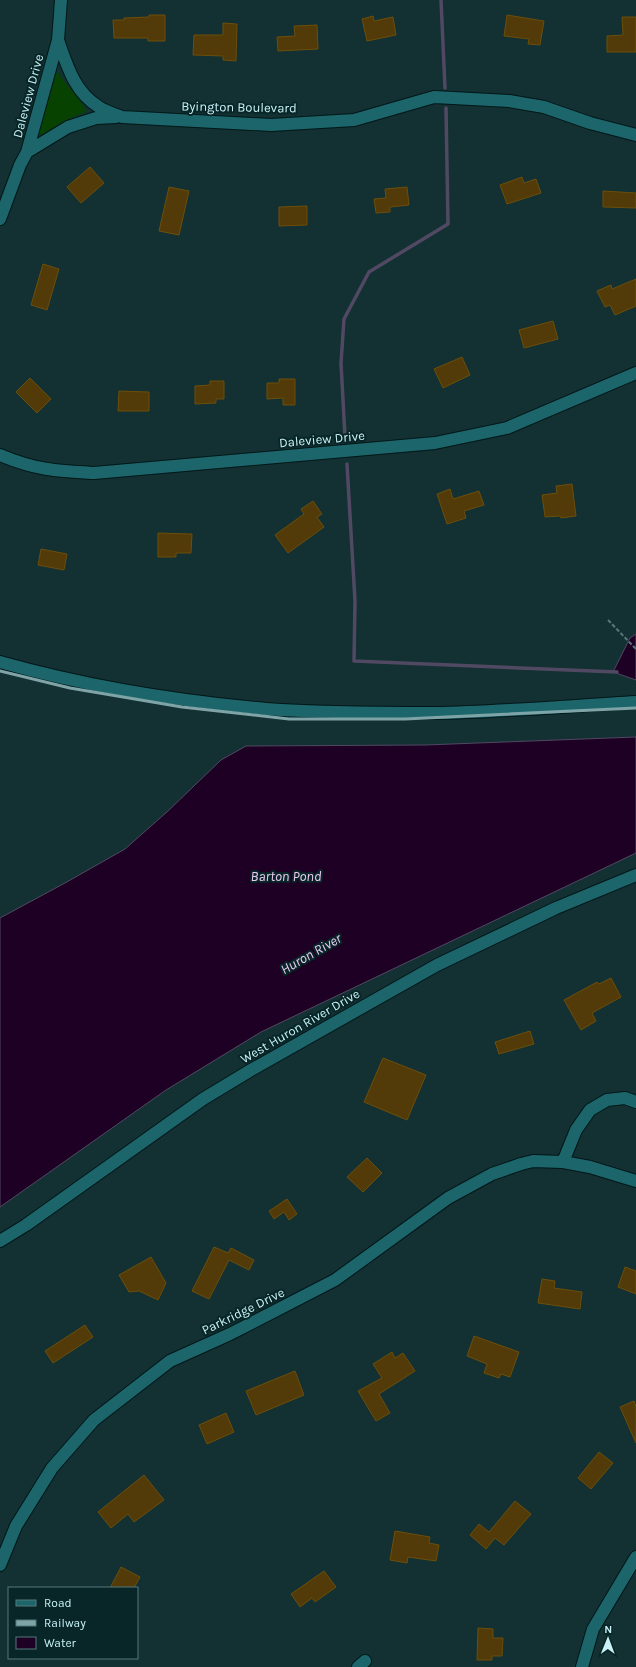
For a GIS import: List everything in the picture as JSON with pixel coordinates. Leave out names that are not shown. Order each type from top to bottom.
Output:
[{"type":"street","name":"Daleview Drive","points":[[0,219],[20,165],[27,152],[58,40],[62,0]]},
{"type":"street","name":"Byington Boulevard","points":[[58,40],[71,75],[82,94],[99,108],[122,117]]},
{"type":"street","name":"Byington Boulevard","points":[[27,152],[68,127],[96,118],[122,117],[271,125],[354,120],[434,97],[509,101],[544,107],[590,123],[636,136]]},
{"type":"street","name":"Daleview Drive","points":[[0,455],[19,463],[43,470],[94,473],[435,443],[507,428],[636,373]]},
{"type":"street","points":[[0,662],[41,674],[112,688],[266,709],[434,713],[536,709],[636,702]]},
{"type":"street","name":"West Huron River Drive","points":[[0,1241],[26,1225],[203,1099],[250,1070],[437,965],[556,908],[636,874]]},
{"type":"street","points":[[563,1162],[576,1130],[590,1110],[607,1100],[626,1098],[636,1102]]},
{"type":"street","name":"Parkridge Drive","points":[[0,1565],[16,1526],[52,1468],[94,1420],[170,1361],[230,1334],[335,1280],[448,1198],[492,1174],[521,1164],[533,1162],[563,1162],[590,1167],[636,1181]]},
{"type":"street","points":[[582,1667],[593,1629],[636,1557]]},
{"type":"path","points":[[608,620],[636,649]]},
{"type":"green space","points":[[56,73],[59,73],[83,104],[86,112],[66,120],[41,135],[37,135]]},
{"type":"water","points":[[636,634],[636,680],[613,672],[630,638]]},
{"type":"water","name":"Barton Pond","points":[[636,737],[636,853],[261,1032],[166,1090],[0,1207],[0,918],[125,849],[168,811],[221,760],[246,746],[425,745]]},
{"type":"building","points":[[149,15],[165,15],[165,41],[148,41],[148,38],[114,38],[113,20],[149,17]]},
{"type":"building","points":[[507,15],[544,21],[540,45],[528,44],[529,39],[504,36]]},
{"type":"building","points":[[373,16],[374,21],[393,17],[396,35],[367,41],[362,19]]},
{"type":"building","points":[[622,17],[636,17],[636,52],[607,52],[607,36],[623,35]]},
{"type":"building","points":[[223,23],[237,24],[236,61],[223,60],[223,56],[193,55],[194,35],[223,35]]},
{"type":"building","points":[[317,25],[318,49],[278,51],[277,37],[295,36],[294,26]]},
{"type":"building","points":[[90,167],[104,183],[81,203],[67,187]]},
{"type":"building","points":[[522,177],[524,183],[536,179],[541,193],[507,204],[500,185]]},
{"type":"building","points":[[169,187],[189,191],[179,235],[159,231]]},
{"type":"building","points":[[407,187],[409,205],[390,207],[390,212],[376,213],[374,199],[386,198],[385,189]]},
{"type":"building","points":[[603,191],[636,193],[636,208],[603,207]]},
{"type":"building","points":[[307,206],[307,225],[279,226],[279,207]]},
{"type":"building","points":[[43,264],[59,269],[47,310],[31,305]]},
{"type":"building","points":[[636,279],[636,306],[615,315],[610,305],[605,307],[597,291],[611,285],[612,289]]},
{"type":"building","points":[[553,321],[558,339],[524,348],[519,330]]},
{"type":"building","points":[[462,357],[470,375],[443,388],[434,369]]},
{"type":"building","points":[[30,378],[51,399],[37,413],[16,392]]},
{"type":"building","points":[[279,379],[295,379],[295,405],[283,405],[283,398],[267,399],[267,383],[279,383]]},
{"type":"building","points":[[210,381],[224,381],[224,399],[216,399],[216,403],[195,404],[195,386],[210,385]]},
{"type":"building","points":[[119,391],[149,392],[149,411],[118,411]]},
{"type":"building","points":[[572,484],[576,516],[561,518],[560,516],[545,517],[542,495],[557,493],[556,486]]},
{"type":"building","points":[[450,489],[453,499],[479,491],[484,505],[464,511],[466,518],[447,524],[437,494]]},
{"type":"building","points":[[313,501],[322,514],[317,517],[324,527],[288,553],[275,535],[304,514],[301,509]]},
{"type":"building","points":[[158,533],[192,534],[191,553],[176,553],[176,557],[158,557]]},
{"type":"building","points":[[41,549],[67,554],[64,570],[38,565]]},
{"type":"building","points":[[611,978],[621,997],[592,1013],[596,1021],[581,1030],[564,1000],[597,982],[599,984]]},
{"type":"building","points":[[530,1031],[534,1044],[499,1054],[495,1042]]},
{"type":"building","points":[[383,1058],[426,1075],[407,1120],[364,1102]]},
{"type":"building","points":[[367,1158],[382,1173],[363,1192],[347,1177]]},
{"type":"building","points":[[287,1199],[297,1214],[289,1220],[284,1212],[274,1219],[269,1211]]},
{"type":"building","points":[[214,1247],[228,1253],[231,1248],[254,1260],[249,1270],[229,1260],[209,1299],[192,1291]]},
{"type":"building","points":[[151,1257],[166,1283],[158,1300],[139,1291],[129,1292],[119,1275]]},
{"type":"building","points":[[625,1267],[636,1271],[636,1294],[618,1287]]},
{"type":"building","points":[[542,1279],[555,1281],[554,1288],[582,1292],[580,1309],[538,1303]]},
{"type":"building","points":[[85,1325],[93,1337],[53,1363],[45,1351]]},
{"type":"building","points":[[474,1336],[519,1352],[510,1377],[501,1374],[499,1378],[484,1373],[487,1364],[467,1356]]},
{"type":"building","points":[[392,1352],[395,1358],[403,1353],[415,1371],[379,1394],[390,1413],[376,1421],[358,1391],[382,1378],[373,1364]]},
{"type":"building","points":[[295,1371],[304,1395],[256,1415],[246,1391]]},
{"type":"building","points":[[634,1401],[636,1407],[636,1443],[620,1407]]},
{"type":"building","points":[[226,1413],[234,1432],[207,1444],[199,1425]]},
{"type":"building","points":[[599,1452],[613,1463],[591,1489],[578,1478]]},
{"type":"building","points":[[144,1475],[164,1500],[134,1522],[128,1514],[111,1528],[98,1512]]},
{"type":"building","points":[[515,1501],[531,1514],[504,1545],[495,1538],[486,1549],[470,1535],[479,1524],[489,1532]]},
{"type":"building","points":[[395,1531],[430,1537],[429,1543],[439,1545],[436,1561],[408,1557],[407,1563],[390,1560]]},
{"type":"building","points":[[121,1567],[140,1577],[135,1587],[111,1587]]},
{"type":"building","points":[[324,1571],[336,1587],[315,1602],[312,1598],[300,1607],[291,1594]]},
{"type":"building","points":[[478,1628],[493,1629],[493,1638],[503,1638],[502,1656],[492,1656],[492,1660],[477,1660]]},
{"type":"waterway","points":[[441,0],[445,88]]},
{"type":"waterway","points":[[345,437],[341,363],[344,319],[369,272],[448,224],[446,108]]},
{"type":"waterway","points":[[347,464],[355,601],[354,661],[617,672]]},
{"type":"railway","points":[[0,671],[70,688],[182,707],[289,719],[405,719],[636,708]]},
{"type":"water label","name":"Huron River","points":[[311,954]]}]
